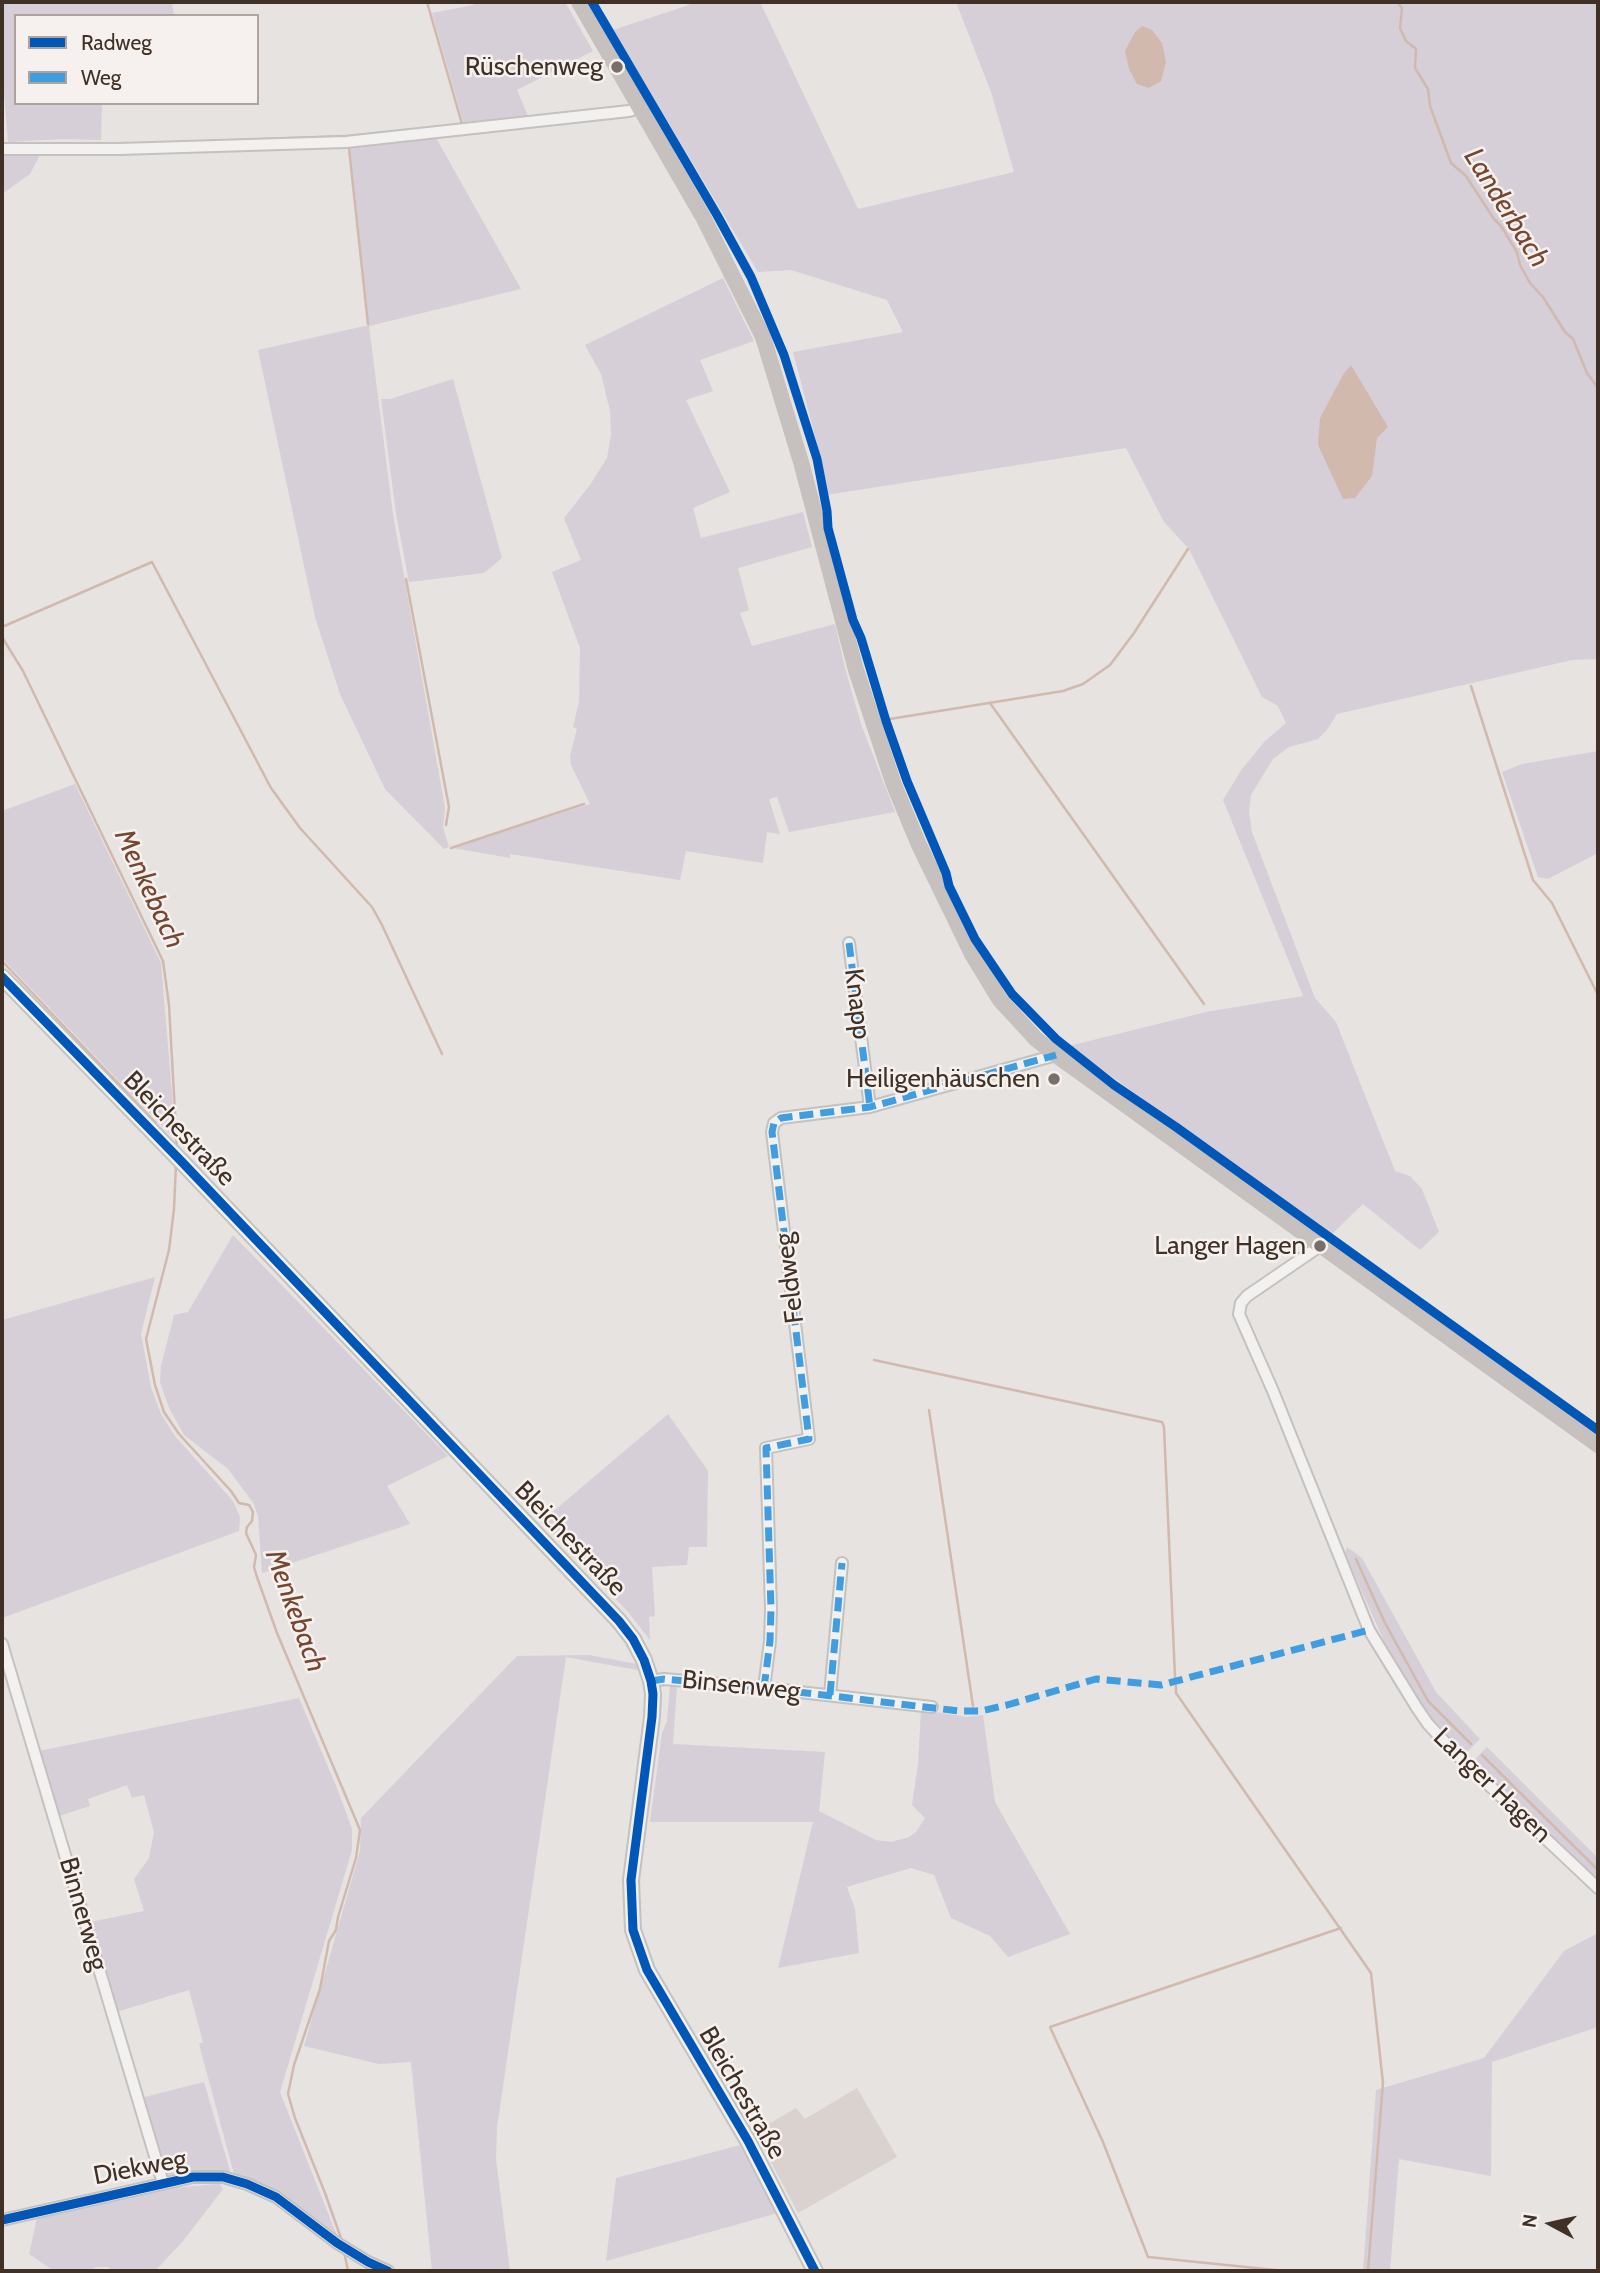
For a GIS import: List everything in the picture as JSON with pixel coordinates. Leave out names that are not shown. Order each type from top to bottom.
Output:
[{"type":"main road","points":[[579,2],[703,216],[745,297],[771,355],[856,670],[894,785],[919,845],[972,954],[1000,1000],[1036,1039],[1056,1055],[1598,1445]]},
{"type":"street","points":[[2,149],[133,149],[346,142],[639,108]]},
{"type":"street","name":"Knapp","points":[[849,943],[870,1107]]},
{"type":"street","name":"Bleichestraße","points":[[2,977],[619,1621],[644,1660],[651,1681],[652,1717],[631,1880],[633,1930],[647,1970],[748,2141],[815,2271]]},
{"type":"street","name":"Feldweg","points":[[764,1688],[771,1609],[765,1448],[809,1439],[772,1132],[774,1124],[781,1118],[870,1107],[1056,1055]]},
{"type":"street","name":"Langer Hagen","points":[[1320,1245],[1247,1296],[1241,1303],[1239,1314],[1273,1391],[1369,1630],[1428,1724],[1456,1754],[1598,1888]]},
{"type":"street","name":"Binsenweg","points":[[830,1695],[842,1563]]},
{"type":"street","name":"Binnerweg","points":[[2,1644],[163,2183]]},
{"type":"street","name":"Binsenweg","points":[[651,1681],[664,1679],[764,1688],[932,1707]]},
{"type":"street","name":"Diekweg","points":[[2,2220],[163,2183],[223,2177],[276,2197],[352,2253],[388,2271]]},
{"type":"shaded area","points":[[172,2],[174,14],[14,14],[14,105],[102,105],[101,140],[8,142],[2,69],[2,4]]},
{"type":"shaded area","points":[[473,2],[565,2],[593,51],[517,90],[528,116],[464,125],[432,13],[474,5]]},
{"type":"shaded area","points":[[688,2],[760,2],[858,209],[1014,172],[991,92],[956,2],[1598,2],[1598,659],[1572,660],[1337,714],[1318,739],[1289,747],[1273,759],[1251,795],[1249,811],[1252,832],[1315,998],[1336,1022],[1395,1171],[1410,1176],[1422,1189],[1439,1232],[1420,1250],[1363,1204],[1332,1234],[1069,1046],[1206,1012],[1303,996],[1223,800],[1242,769],[1265,741],[1286,723],[1278,706],[1262,697],[1189,549],[1164,522],[1126,448],[826,495],[821,459],[793,352],[903,332],[887,300],[791,270],[758,272],[613,30],[689,5]]},
{"type":"shaded area","points":[[1142,26],[1152,30],[1162,43],[1166,62],[1161,81],[1149,88],[1137,84],[1129,69],[1125,51],[1135,32]]},
{"type":"shaded area","points":[[435,136],[521,289],[369,326],[393,514],[445,808],[443,827],[449,847],[444,849],[385,789],[340,694],[315,617],[258,350],[369,325],[350,146]]},
{"type":"shaded area","points":[[2,151],[42,151],[30,174],[2,194]]},
{"type":"shaded area","points":[[723,278],[754,341],[700,360],[713,391],[686,400],[730,492],[693,508],[701,538],[803,512],[812,547],[738,568],[749,610],[740,613],[752,646],[835,624],[861,724],[895,812],[789,832],[777,797],[769,799],[780,834],[767,832],[763,863],[686,851],[680,880],[453,848],[590,804],[571,765],[570,756],[577,729],[573,727],[579,702],[580,648],[552,572],[581,560],[564,518],[607,458],[611,435],[610,411],[601,374],[585,345]]},
{"type":"shaded area","points":[[1351,365],[1388,427],[1377,438],[1372,476],[1355,498],[1343,499],[1318,445],[1320,418]]},
{"type":"shaded area","points":[[453,379],[502,558],[484,573],[409,582],[396,514],[381,399],[390,399]]},
{"type":"shaded area","points":[[1598,751],[1598,853],[1548,879],[1538,877],[1502,772],[1522,764]]},
{"type":"shaded area","points":[[75,784],[161,963],[176,1141],[2,958],[2,811]]},
{"type":"shaded area","points":[[233,1235],[448,1456],[387,1486],[410,1524],[262,1573],[258,1516],[254,1504],[228,1469],[184,1435],[169,1408],[160,1382],[161,1366],[174,1315],[188,1312]]},
{"type":"shaded area","points":[[155,1277],[141,1334],[151,1387],[161,1414],[175,1436],[233,1501],[240,1517],[239,1531],[2,1618],[2,1320]]},
{"type":"shaded area","points":[[668,1414],[708,1471],[707,1547],[689,1547],[687,1565],[652,1567],[655,1616],[649,1617],[650,1640],[628,1612],[542,1521]]},
{"type":"shaded area","points":[[1347,1547],[1362,1558],[1436,1692],[1480,1739],[1465,1754],[1433,1720],[1393,1661],[1345,1554]]},
{"type":"shaded area","points":[[589,1655],[637,1664],[637,1670],[566,1657],[497,2127],[496,2159],[510,2271],[432,2271],[411,2062],[379,2064],[304,2046],[360,1851],[361,1818],[517,1656]]},
{"type":"shaded area","points":[[677,1685],[673,1744],[825,1752],[819,1811],[876,1840],[891,1842],[909,1837],[916,1832],[925,1818],[912,1805],[918,1764],[921,1710],[967,1717],[983,1715],[995,1802],[1070,1934],[1008,1957],[990,1936],[951,1918],[934,1875],[911,1868],[847,1887],[855,1909],[859,1953],[778,1968],[813,1822],[650,1822],[662,1733],[667,1721],[670,1686]]},
{"type":"shaded area","points":[[299,1698],[352,1829],[352,1850],[280,2092],[337,2236],[283,2194],[234,2174],[199,2044],[203,2042],[189,1990],[116,2012],[90,1922],[144,1911],[134,1879],[149,1858],[154,1832],[144,1795],[132,1798],[127,1785],[88,1799],[90,1806],[59,1816],[39,1751]]},
{"type":"shaded area","points":[[1487,1747],[1598,1858],[1598,1883],[1473,1761]]},
{"type":"shaded area","points":[[1598,1933],[1598,2027],[1492,2062],[1491,2176],[1399,2159],[1390,2271],[1363,2271],[1376,2090],[1484,2058],[1564,1951]]},
{"type":"shaded area","points":[[204,2082],[231,2174],[197,2173],[171,2177],[162,2172],[141,2098]]},
{"type":"shaded area","points":[[857,2088],[897,2157],[798,2213],[755,2132],[796,2108],[805,2119]]},
{"type":"shaded area","points":[[740,2145],[778,2213],[606,2261],[616,2178]]},
{"type":"shaded area","points":[[220,2184],[223,2189],[183,2241],[155,2271],[113,2271],[108,2267],[96,2267],[90,2271],[54,2271],[29,2254],[37,2218],[171,2188]]},
{"type":"waterway","points":[[427,2],[462,124],[460,125]]},
{"type":"waterway","name":"Landerbach","points":[[1397,2],[1402,8],[1400,28],[1406,41],[1416,49],[1415,68],[1428,89],[1430,106],[1451,163],[1466,176],[1501,226],[1517,252],[1520,265],[1530,283],[1573,339],[1587,373],[1598,388]]},
{"type":"waterway","points":[[208,141],[347,136],[408,130]]},
{"type":"waterway","points":[[349,148],[368,324]]},
{"type":"waterway","points":[[890,719],[1063,691],[1083,684],[1110,665],[1188,549]]},
{"type":"waterway","points":[[2,627],[152,562],[271,788],[300,828],[372,907],[442,1054]]},
{"type":"waterway","points":[[406,579],[449,807],[446,825]]},
{"type":"waterway","name":"Menkebach","points":[[2,637],[23,671],[163,961],[169,1005],[177,1148]]},
{"type":"waterway","points":[[1471,686],[1533,880],[1552,903],[1598,995]]},
{"type":"waterway","points":[[990,703],[1204,1004]]},
{"type":"waterway","points":[[451,848],[584,804]]},
{"type":"waterway","points":[[2,961],[156,1123]]},
{"type":"waterway","name":"Menkebach","points":[[176,1165],[169,1250],[146,1339],[155,1385],[164,1412],[179,1434],[239,1503],[249,1505],[253,1512],[246,1533],[256,1555],[254,1567],[257,1577],[277,1633],[360,1830],[356,1858],[336,1930],[329,1941],[320,1989],[294,2065],[288,2094],[342,2241]]},
{"type":"waterway","points":[[874,1360],[1162,1422],[1175,1677]]},
{"type":"waterway","points":[[929,1410],[973,1706]]},
{"type":"waterway","points":[[1356,1559],[1385,1623],[1428,1701],[1471,1744]]},
{"type":"waterway","points":[[1176,1686],[1176,1693],[1371,1973],[1383,2083],[1368,2271]]},
{"type":"waterway","points":[[1482,1755],[1598,1870]]},
{"type":"waterway","points":[[1285,2271],[1148,2257],[1103,2142],[1050,2027],[1341,1928]]},
{"type":"waterway","name":"Menkebach","points":[[344,2251],[348,2271]]},
{"type":"marked path","points":[[849,943],[870,1107]]},
{"type":"marked path","points":[[764,1688],[771,1609],[766,1448],[809,1439],[772,1132],[774,1123],[781,1118],[870,1107],[1056,1055]]},
{"type":"marked path","points":[[830,1695],[842,1563]]},
{"type":"marked path","points":[[651,1681],[664,1679],[764,1688],[959,1711],[981,1711],[1096,1679],[1161,1685],[1369,1630]]},
{"type":"cycle path","points":[[592,2],[751,277],[784,355],[817,459],[828,528],[853,620],[907,781],[949,886],[975,939],[1012,994],[1056,1039],[1114,1085],[1598,1430]]},
{"type":"cycle path","points":[[2,977],[182,1162],[619,1621],[633,1639],[644,1660],[653,1694],[631,1880],[633,1930],[647,1970],[748,2141],[815,2271]]},
{"type":"cycle path","points":[[2,2220],[193,2177],[223,2177],[276,2197],[337,2243],[388,2271]]},
{"type":"place","name":"Rüschenweg","points":[[617,67]]},
{"type":"place","name":"Heiligenhäuschen","points":[[1054,1079]]},
{"type":"place","name":"Langer Hagen","points":[[1320,1246]]}]
